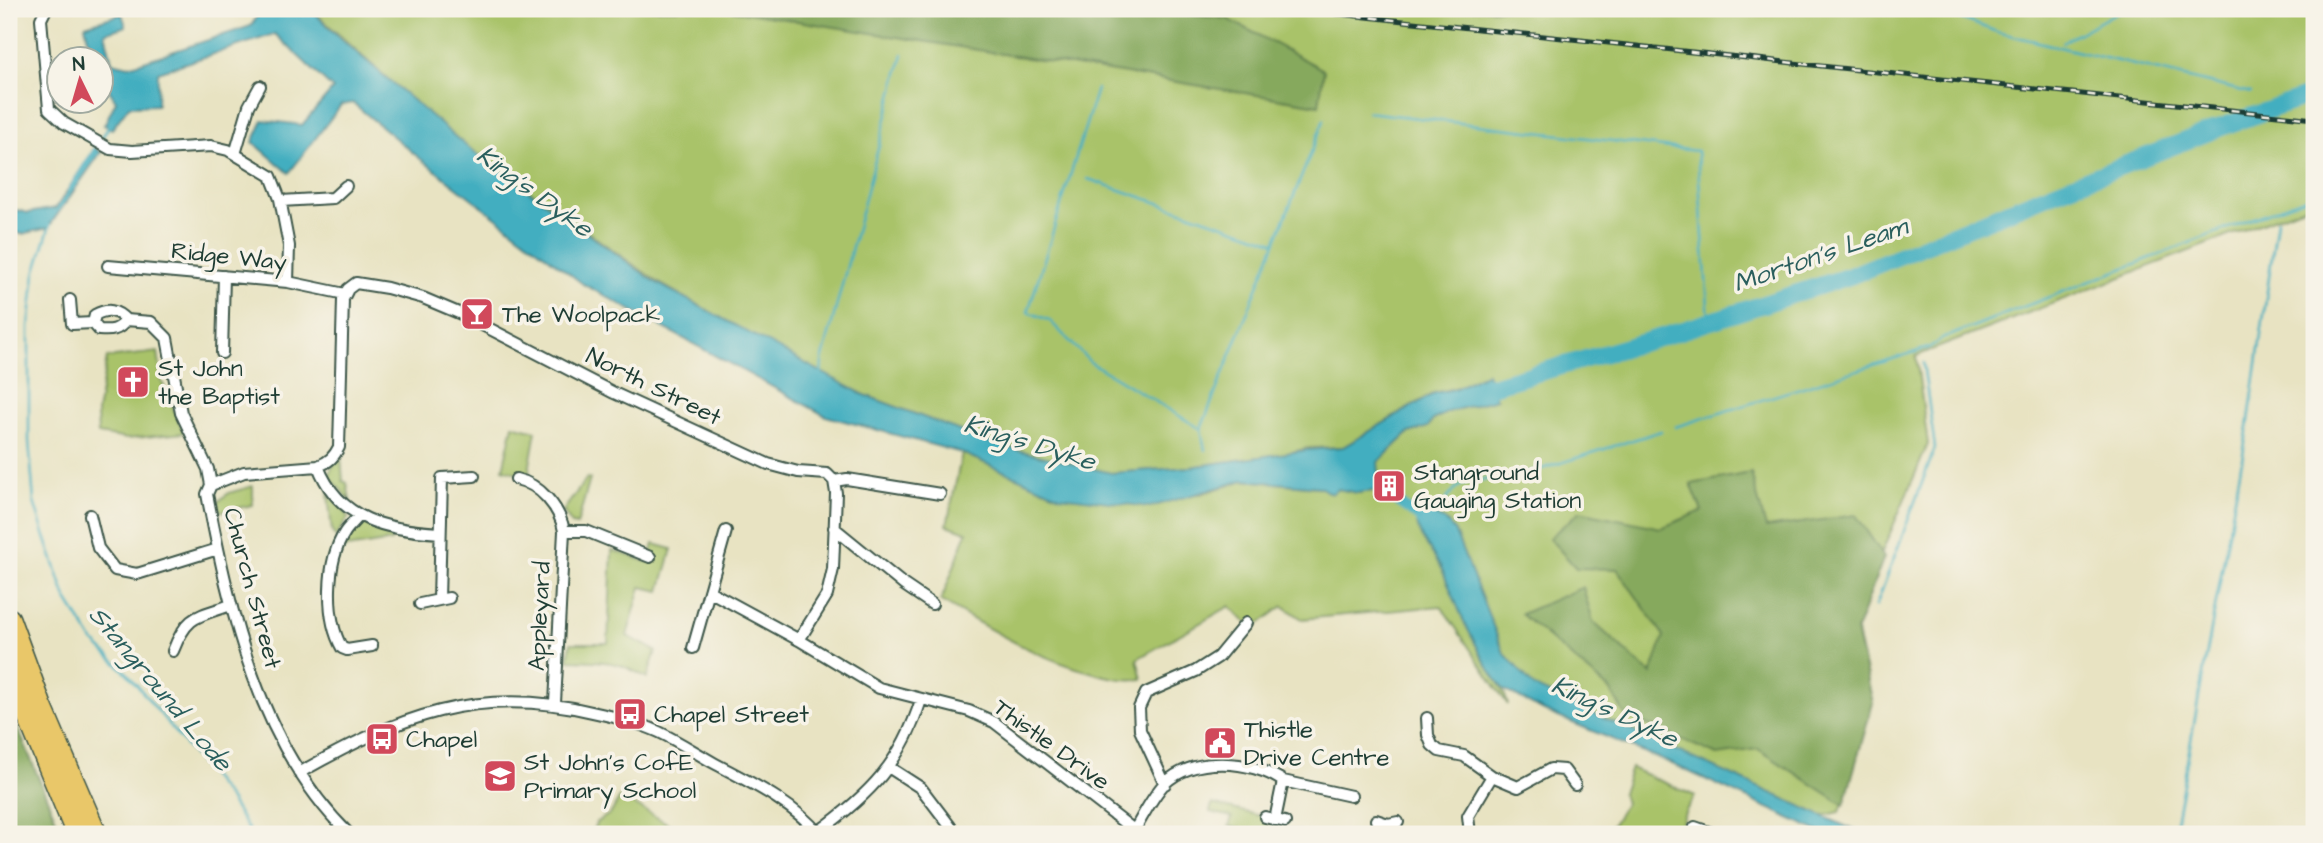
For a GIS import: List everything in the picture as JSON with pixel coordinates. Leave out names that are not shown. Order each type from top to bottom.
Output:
[{"type":"highway","points":[[9,618],[85,831]]},
{"type":"highway","points":[[9,670],[85,831]]},
{"type":"street","points":[[46,9],[41,19],[50,109],[64,123],[110,149],[132,151],[211,146],[235,154],[271,176],[281,201],[289,246],[288,282]]},
{"type":"street","points":[[235,154],[249,106],[260,86]]},
{"type":"street","points":[[281,201],[333,198],[346,186]]},
{"type":"street","name":"Ridge Way","points":[[108,266],[288,282],[345,294]]},
{"type":"street","points":[[222,353],[224,276]]},
{"type":"street","name":"North Street","points":[[345,294],[356,283],[423,298],[461,314],[624,398],[768,464],[798,472],[827,474],[834,481],[847,479],[940,494]]},
{"type":"street","points":[[345,294],[339,447],[335,456],[318,466],[327,485],[359,516],[371,522],[408,531],[440,533]]},
{"type":"street","points":[[70,300],[72,324],[93,323]]},
{"type":"street","points":[[93,323],[95,315],[104,310],[118,312],[126,320],[150,322],[167,338],[181,413],[208,469],[211,485]]},
{"type":"street","points":[[93,323],[99,330],[110,331],[122,326],[126,320]]},
{"type":"street","name":"Church Street","points":[[318,466],[244,472],[211,485],[207,494],[231,605],[265,708],[299,773],[323,806],[349,834]]},
{"type":"street","points":[[421,604],[444,599],[440,533],[442,478],[474,476]]},
{"type":"street","name":"Appleyard","points":[[516,479],[539,488],[563,523],[555,703]]},
{"type":"street","points":[[799,640],[827,595],[833,569],[834,481]]},
{"type":"street","points":[[90,515],[98,548],[115,570],[137,574],[218,550]]},
{"type":"street","points":[[359,516],[345,531],[335,554],[331,590],[336,631],[342,648],[347,650],[372,646]]},
{"type":"street","points":[[834,528],[904,585],[932,604]]},
{"type":"street","name":"Appleyard","points":[[564,531],[586,531],[650,556]]},
{"type":"street","points":[[693,648],[726,531]]},
{"type":"street","name":"Thistle Drive","points":[[709,591],[879,688],[969,711],[994,722],[1137,832]]},
{"type":"street","points":[[173,651],[181,631],[196,617],[231,605]]},
{"type":"street","points":[[1165,784],[1140,730],[1139,708],[1146,693],[1196,671],[1218,657],[1246,623]]},
{"type":"street","points":[[299,773],[379,731],[429,713],[500,702],[555,703],[625,719],[660,733],[795,810],[819,833],[857,804],[890,768],[921,700]]},
{"type":"street","points":[[1427,718],[1428,735],[1432,745],[1439,751],[1464,756],[1492,776],[1518,787],[1551,769],[1564,770],[1575,785]]},
{"type":"street","points":[[1137,832],[1165,784],[1208,763],[1235,765],[1272,774],[1283,781],[1351,796]]},
{"type":"street","points":[[890,768],[921,788],[957,834]]},
{"type":"street","points":[[1470,834],[1468,816],[1492,776]]},
{"type":"street","points":[[1275,820],[1283,781]]},
{"type":"street","points":[[1695,827],[1715,834]]},
{"type":"green space","points":[[311,9],[2314,9],[2314,203],[1916,356],[1928,444],[1854,618],[1870,692],[1848,790],[1840,812],[1823,816],[1534,687],[1504,653],[1454,530],[1430,513],[1422,515],[1417,524],[1441,567],[1477,646],[1508,705],[1441,606],[1302,619],[1283,606],[1256,626],[1243,620],[1230,606],[1137,659],[1142,679],[1136,680],[1112,678],[1073,667],[1034,652],[997,633],[941,601],[967,532],[947,525],[962,453],[1060,496],[1201,494],[1244,480],[1358,493],[1379,490],[1378,462],[1409,433],[1428,427],[1433,420],[1447,412],[1496,399],[1462,386],[1434,393],[1343,447],[1308,448],[1190,467],[1110,473],[997,445],[865,395],[800,363],[658,282],[465,145]]},
{"type":"green space","points":[[723,9],[1142,9],[1228,19],[1324,70],[1319,105]]},
{"type":"green space","points":[[158,352],[162,382],[184,433],[127,439],[98,434],[97,412],[107,358]]},
{"type":"green space","points":[[513,425],[536,431],[528,476],[503,469]]},
{"type":"green space","points":[[341,457],[343,481],[347,483],[350,501],[329,476],[332,467]]},
{"type":"green space","points":[[1751,473],[1766,528],[1856,515],[1884,557],[1856,631],[1873,703],[1844,805],[1758,749],[1717,755],[1625,715],[1611,691],[1521,614],[1583,587],[1593,622],[1651,674],[1664,636],[1617,569],[1576,568],[1549,538],[1580,511],[1661,528],[1702,511],[1691,484]]},
{"type":"green space","points":[[587,478],[590,479],[577,525],[572,524],[563,511]]},
{"type":"green space","points":[[253,486],[253,505],[218,512],[219,501],[229,493]]},
{"type":"green space","points":[[328,494],[346,512],[348,518],[336,537],[332,532]]},
{"type":"green space","points":[[365,524],[393,532],[391,541],[341,549],[355,526]]},
{"type":"green space","points":[[654,544],[672,549],[660,591],[641,587],[627,636],[656,651],[647,678],[609,663],[568,660],[571,643],[608,643],[612,550],[648,562]]},
{"type":"green space","points":[[9,707],[62,834],[17,834],[9,830]]},
{"type":"green space","points":[[1631,768],[1695,796],[1685,812],[1679,834],[1607,834],[1625,804],[1622,793]]},
{"type":"green space","points":[[620,797],[686,834],[591,834],[597,822],[611,813]]},
{"type":"green space","points":[[1212,804],[1269,818],[1267,825],[1309,834],[1261,834],[1229,826],[1232,817],[1210,812]]},
{"type":"water","points":[[256,9],[310,9],[342,40],[465,145],[655,282],[862,394],[997,445],[1111,473],[1190,467],[1343,447],[1435,393],[1454,389],[1487,373],[1496,399],[1448,412],[1433,420],[1428,427],[1409,433],[1378,462],[1380,490],[1358,493],[1338,489],[1331,494],[1320,487],[1244,480],[1150,507],[1060,496],[962,453],[826,416],[583,284],[418,157],[353,103],[341,105],[289,173],[253,142],[263,120],[302,125],[333,89],[275,34],[158,72],[157,105],[129,106],[112,129],[104,125],[108,116],[116,116],[116,63],[129,66],[251,26],[259,13]]},
{"type":"water","points":[[122,14],[126,26],[105,33],[108,46],[89,46],[85,25]]},
{"type":"water","points":[[95,148],[101,152],[48,228],[22,234],[9,232],[9,208],[28,213],[56,208]]},
{"type":"water","points":[[1430,513],[1445,520],[1454,530],[1504,653],[1534,687],[1863,834],[1824,834],[1670,763],[1544,711],[1504,690],[1490,671],[1464,622],[1441,567],[1421,536],[1419,518]]},
{"type":"waterway","points":[[1935,9],[1997,32],[2251,93]]},
{"type":"waterway","points":[[2063,42],[2123,9]]},
{"type":"waterway","points":[[821,376],[822,361],[903,54]]},
{"type":"waterway","points":[[1097,89],[1028,312],[1049,320],[1090,362],[1201,429],[1205,450]]},
{"type":"waterway","name":"Morton's Leam","points":[[1471,395],[1492,386],[1662,337],[1850,276],[2050,194],[2314,94]]},
{"type":"waterway","points":[[1367,112],[1697,151],[1709,321]]},
{"type":"waterway","points":[[1201,429],[1324,120]]},
{"type":"waterway","name":"Stanground Lode","points":[[100,141],[109,126]]},
{"type":"waterway","name":"Stanground Lode","points":[[68,191],[96,146]]},
{"type":"waterway","points":[[1088,179],[1274,242]]},
{"type":"waterway","points":[[1675,427],[1928,348],[1944,338],[2314,195]]},
{"type":"waterway","points":[[2174,834],[2249,421],[2277,220]]},
{"type":"waterway","name":"Stanground Lode","points":[[50,225],[35,274],[29,326],[29,441],[34,502],[45,537],[66,598],[93,641],[128,674],[230,800],[251,834]]},
{"type":"waterway","points":[[1876,606],[1935,448],[1923,363]]},
{"type":"waterway","points":[[1433,515],[1456,488],[1468,482],[1545,468],[1661,431]]},
{"type":"waterway","name":"King's Dyke","points":[[1371,482],[1419,518],[1428,529]]},
{"type":"railway","points":[[1292,9],[2314,119]]},
{"type":"place","name":"The Woolpack","points":[[477,314]]},
{"type":"place","name":"St John the Baptist","points":[[133,382]]},
{"type":"place","name":"Stanground Gauging Station","points":[[1389,486]]},
{"type":"place","name":"Chapel Street","points":[[630,714]]},
{"type":"place","name":"Chapel","points":[[382,739]]},
{"type":"place","name":"Thistle Drive Centre","points":[[1220,743]]},
{"type":"place","name":"St John's CofE Primary School","points":[[500,776]]}]
